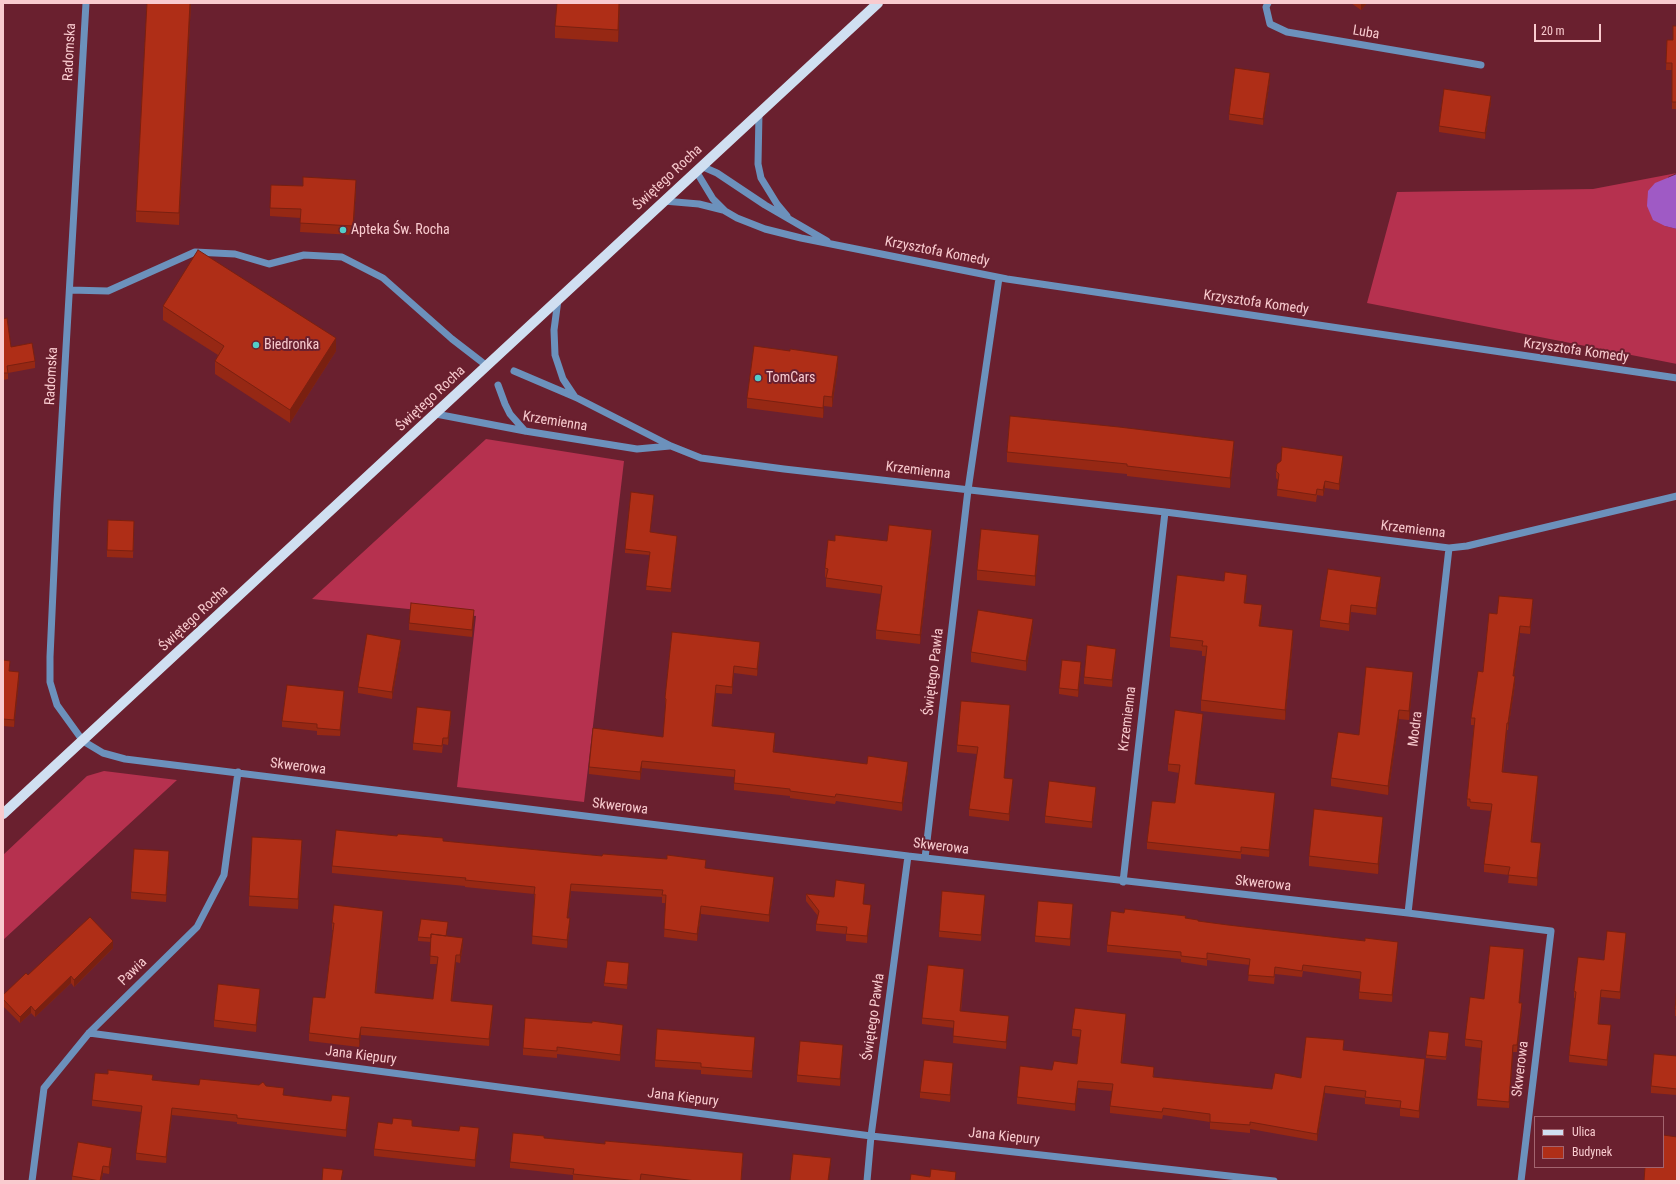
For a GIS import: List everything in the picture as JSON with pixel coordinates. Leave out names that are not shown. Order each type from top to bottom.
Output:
[{"type":"main road","name":"Świętego Rocha","points":[[3,814],[878,3]]},
{"type":"street","name":"Radomska","points":[[83,741],[57,705],[50,682],[50,657],[86,3]]},
{"type":"street","name":"Luba","points":[[1268,3],[1266,7],[1270,24],[1287,32],[1481,65]]},
{"type":"street","name":"Krzysztofa Komedy","points":[[759,113],[758,156],[761,178],[777,204],[791,221]]},
{"type":"street","name":"Krzysztofa Komedy","points":[[698,169],[713,199],[725,211],[737,218],[765,229],[833,244],[999,278],[1677,378]]},
{"type":"street","name":"Krzysztofa Komedy","points":[[698,169],[717,173],[791,221],[833,244]]},
{"type":"street","name":"Krzysztofa Komedy","points":[[664,201],[698,204],[725,211]]},
{"type":"street","points":[[70,290],[108,291],[195,252],[235,254],[269,264],[304,255],[342,257],[383,278],[452,339],[487,366]]},
{"type":"street","name":"Świętego Pawła","points":[[926,858],[968,490],[999,278]]},
{"type":"street","name":"Krzemienna","points":[[558,300],[554,330],[555,355],[563,379],[575,397],[671,446],[701,458],[784,469],[1165,512],[1449,548],[1467,546],[1677,496]]},
{"type":"street","points":[[514,371],[575,397]]},
{"type":"street","points":[[498,385],[510,414],[525,431]]},
{"type":"street","name":"Krzemienna","points":[[436,414],[525,431],[637,449],[671,446]]},
{"type":"street","name":"Krzemienna","points":[[1123,882],[1165,512]]},
{"type":"street","name":"Modra","points":[[1408,913],[1449,548]]},
{"type":"street","name":"Skwerowa","points":[[83,741],[103,753],[124,759],[1123,882],[1408,913],[1551,931],[1521,1181]]},
{"type":"street","name":"Pawia","points":[[32,1181],[44,1088],[89,1034],[197,927],[224,875],[238,772]]},
{"type":"street","name":"Świętego Pawła","points":[[867,1181],[908,856]]},
{"type":"street","name":"Jana Kiepury","points":[[89,1034],[872,1136],[1274,1181]]},
{"type":"shaded area","points":[[1677,173],[1668,177],[1665,226],[1677,229],[1677,364],[1367,303],[1397,192],[1593,189]]},
{"type":"shaded area","points":[[1677,174],[1677,229],[1665,226],[1653,220],[1647,206],[1648,191],[1655,183]]},
{"type":"shaded area","points":[[486,439],[624,461],[584,802],[457,787],[476,616],[312,599]]},
{"type":"shaded area","points":[[104,771],[177,780],[3,940],[3,855],[87,776]]},
{"type":"building","points":[[147,3],[190,3],[179,213],[136,211]]},
{"type":"building","points":[[557,3],[619,3],[618,30],[555,26]]},
{"type":"building","points":[[1673,26],[1677,26],[1677,102],[1672,102],[1672,63],[1666,63],[1667,40],[1673,40]]},
{"type":"building","points":[[1235,68],[1270,73],[1263,119],[1229,114]]},
{"type":"building","points":[[1444,89],[1491,96],[1485,133],[1439,126]]},
{"type":"building","points":[[303,177],[356,180],[353,226],[300,223],[301,209],[270,208],[271,185],[303,186]]},
{"type":"building","points":[[198,250],[336,338],[290,410],[215,361],[224,346],[163,306]]},
{"type":"building","points":[[7,318],[11,347],[32,343],[35,361],[7,366],[8,373],[3,373],[3,319]]},
{"type":"building","points":[[754,346],[790,351],[790,349],[838,356],[832,397],[824,396],[823,408],[747,398]]},
{"type":"building","points":[[1010,416],[1234,441],[1230,478],[1127,466],[1127,464],[1007,452]]},
{"type":"building","points":[[1282,447],[1343,456],[1339,484],[1325,481],[1323,490],[1317,489],[1316,495],[1277,489],[1279,474],[1276,471],[1277,464],[1281,461]]},
{"type":"building","points":[[631,492],[654,495],[650,532],[677,536],[671,589],[646,586],[650,552],[625,549]]},
{"type":"building","points":[[108,520],[134,521],[133,551],[107,550]]},
{"type":"building","points":[[889,525],[932,530],[920,635],[876,630],[882,586],[826,578],[828,569],[825,568],[828,540],[835,541],[835,535],[887,541]]},
{"type":"building","points":[[981,529],[1039,535],[1035,576],[977,570]]},
{"type":"building","points":[[1328,569],[1381,577],[1376,608],[1351,605],[1349,624],[1320,620]]},
{"type":"building","points":[[1225,572],[1247,575],[1244,603],[1262,605],[1259,626],[1293,630],[1285,710],[1201,700],[1207,646],[1202,646],[1203,641],[1170,637],[1177,575],[1224,581]]},
{"type":"building","points":[[1499,596],[1533,599],[1530,627],[1520,626],[1502,772],[1538,776],[1531,842],[1541,843],[1537,878],[1508,875],[1510,867],[1484,864],[1492,804],[1470,802],[1470,799],[1467,799],[1475,718],[1471,718],[1478,671],[1483,672],[1489,613],[1497,614]]},
{"type":"building","points":[[411,603],[474,610],[472,630],[409,623]]},
{"type":"building","points":[[978,610],[1033,619],[1026,661],[971,652]]},
{"type":"building","points":[[672,632],[760,642],[757,669],[734,666],[732,687],[716,685],[712,726],[775,733],[773,752],[867,764],[868,756],[908,762],[902,803],[836,794],[835,797],[790,791],[790,789],[734,783],[735,770],[642,761],[640,772],[589,767],[593,728],[663,737],[665,698]]},
{"type":"building","points":[[367,634],[401,640],[392,692],[358,687]]},
{"type":"building","points":[[1087,645],[1116,649],[1112,680],[1084,677]]},
{"type":"building","points":[[3,660],[10,661],[9,671],[19,672],[14,720],[3,719]]},
{"type":"building","points":[[1062,660],[1081,662],[1078,690],[1059,688]]},
{"type":"building","points":[[1366,667],[1413,672],[1409,711],[1399,710],[1388,786],[1331,778],[1338,732],[1359,735]]},
{"type":"building","points":[[287,685],[344,691],[340,730],[317,728],[317,724],[282,721]]},
{"type":"building","points":[[961,701],[1010,705],[1004,778],[1013,779],[1009,814],[969,809],[978,747],[957,745]]},
{"type":"building","points":[[417,707],[451,711],[448,738],[443,738],[442,746],[413,743]]},
{"type":"building","points":[[1175,710],[1203,714],[1195,784],[1275,793],[1269,850],[1241,847],[1241,852],[1147,842],[1152,801],[1175,803],[1180,765],[1168,764]]},
{"type":"building","points":[[1049,781],[1096,787],[1092,822],[1045,816]]},
{"type":"building","points":[[1314,809],[1383,817],[1378,864],[1309,856]]},
{"type":"building","points":[[336,830],[397,836],[398,834],[443,838],[443,841],[602,856],[603,854],[667,859],[667,855],[706,860],[705,868],[774,877],[769,915],[701,906],[697,934],[664,929],[666,895],[662,895],[663,890],[571,884],[567,918],[570,918],[567,940],[532,936],[535,887],[465,880],[466,878],[332,866]]},
{"type":"building","points":[[252,837],[302,840],[298,899],[249,896]]},
{"type":"building","points":[[134,849],[169,851],[166,895],[131,892]]},
{"type":"building","points":[[836,880],[865,884],[863,904],[871,905],[867,936],[846,934],[847,927],[816,924],[819,911],[806,894],[834,897]]},
{"type":"building","points":[[942,891],[985,895],[981,935],[939,931]]},
{"type":"building","points":[[1038,901],[1073,904],[1070,939],[1035,936]]},
{"type":"building","points":[[334,905],[383,911],[375,993],[433,999],[438,957],[430,956],[431,934],[463,938],[460,955],[456,955],[451,1001],[493,1005],[489,1039],[361,1027],[359,1039],[309,1033],[313,997],[325,998],[334,923],[332,923]]},
{"type":"building","points":[[1125,909],[1186,916],[1185,918],[1198,921],[1228,925],[1365,941],[1365,938],[1398,942],[1392,995],[1359,992],[1361,972],[1303,965],[1302,971],[1275,967],[1274,977],[1248,975],[1250,959],[1207,953],[1207,959],[1181,956],[1181,952],[1107,945],[1111,911],[1124,913]]},
{"type":"building","points":[[90,917],[113,941],[74,980],[71,976],[35,1011],[31,1006],[20,1017],[3,999],[3,995],[26,973],[28,975]]},
{"type":"building","points":[[421,919],[448,922],[446,936],[431,934],[431,938],[418,937]]},
{"type":"building","points":[[1607,931],[1626,933],[1620,992],[1601,990],[1598,1024],[1611,1025],[1607,1060],[1569,1055],[1576,992],[1574,991],[1578,957],[1604,960]]},
{"type":"building","points":[[1490,946],[1524,949],[1519,1003],[1522,1003],[1517,1045],[1513,1045],[1509,1102],[1477,1099],[1482,1041],[1465,1039],[1470,997],[1484,999]]},
{"type":"building","points":[[607,961],[629,963],[627,985],[604,983]]},
{"type":"building","points":[[928,965],[964,969],[960,1011],[1009,1016],[1006,1042],[953,1036],[954,1021],[922,1018]]},
{"type":"building","points":[[218,984],[260,989],[256,1025],[214,1020]]},
{"type":"building","points":[[1677,987],[1677,1009],[1675,1009]]},
{"type":"building","points":[[1075,1008],[1126,1014],[1121,1063],[1154,1067],[1153,1077],[1272,1089],[1275,1073],[1301,1078],[1306,1037],[1344,1040],[1343,1050],[1425,1059],[1419,1111],[1400,1108],[1401,1101],[1365,1097],[1366,1091],[1325,1086],[1317,1134],[1250,1122],[1250,1125],[1210,1122],[1210,1114],[1163,1108],[1162,1112],[1110,1106],[1113,1084],[1078,1081],[1075,1104],[1017,1097],[1020,1066],[1052,1070],[1054,1061],[1077,1064],[1081,1030],[1072,1029]]},
{"type":"building","points":[[525,1018],[592,1023],[592,1021],[623,1025],[620,1055],[557,1047],[557,1051],[523,1048]]},
{"type":"building","points":[[657,1029],[755,1037],[752,1071],[701,1067],[701,1063],[655,1060]]},
{"type":"building","points":[[1429,1031],[1449,1033],[1446,1057],[1426,1055]]},
{"type":"building","points":[[800,1041],[843,1045],[840,1079],[797,1075]]},
{"type":"building","points":[[1654,1054],[1677,1056],[1677,1089],[1651,1086]]},
{"type":"building","points":[[924,1060],[953,1063],[950,1095],[920,1092]]},
{"type":"building","points":[[108,1070],[153,1075],[152,1080],[199,1085],[200,1079],[259,1085],[263,1082],[266,1086],[284,1088],[283,1095],[331,1101],[332,1095],[350,1097],[346,1130],[237,1118],[237,1115],[172,1108],[166,1157],[136,1153],[142,1106],[92,1100],[95,1073],[108,1074]]},
{"type":"building","points":[[393,1118],[412,1120],[412,1126],[459,1131],[460,1126],[479,1128],[475,1160],[374,1149],[378,1122],[392,1124]]},
{"type":"building","points":[[513,1133],[544,1136],[544,1138],[605,1144],[605,1141],[743,1153],[741,1181],[696,1181],[641,1174],[640,1181],[638,1181],[573,1174],[574,1169],[510,1162]]},
{"type":"building","points":[[1664,1135],[1677,1137],[1677,1181],[1644,1181],[1645,1168],[1664,1168]]},
{"type":"building","points":[[78,1142],[112,1148],[109,1167],[103,1166],[100,1181],[72,1176]]},
{"type":"building","points":[[793,1154],[831,1158],[828,1181],[790,1181]]},
{"type":"building","points":[[323,1168],[343,1170],[341,1181],[322,1181]]},
{"type":"building","points":[[931,1169],[956,1172],[955,1181],[910,1181],[911,1174],[930,1177]]},
{"type":"place","name":"Apteka Św. Rocha","points":[[343,230]]},
{"type":"place","name":"Biedronka","points":[[256,345]]},
{"type":"place","name":"TomCars","points":[[758,378]]}]
